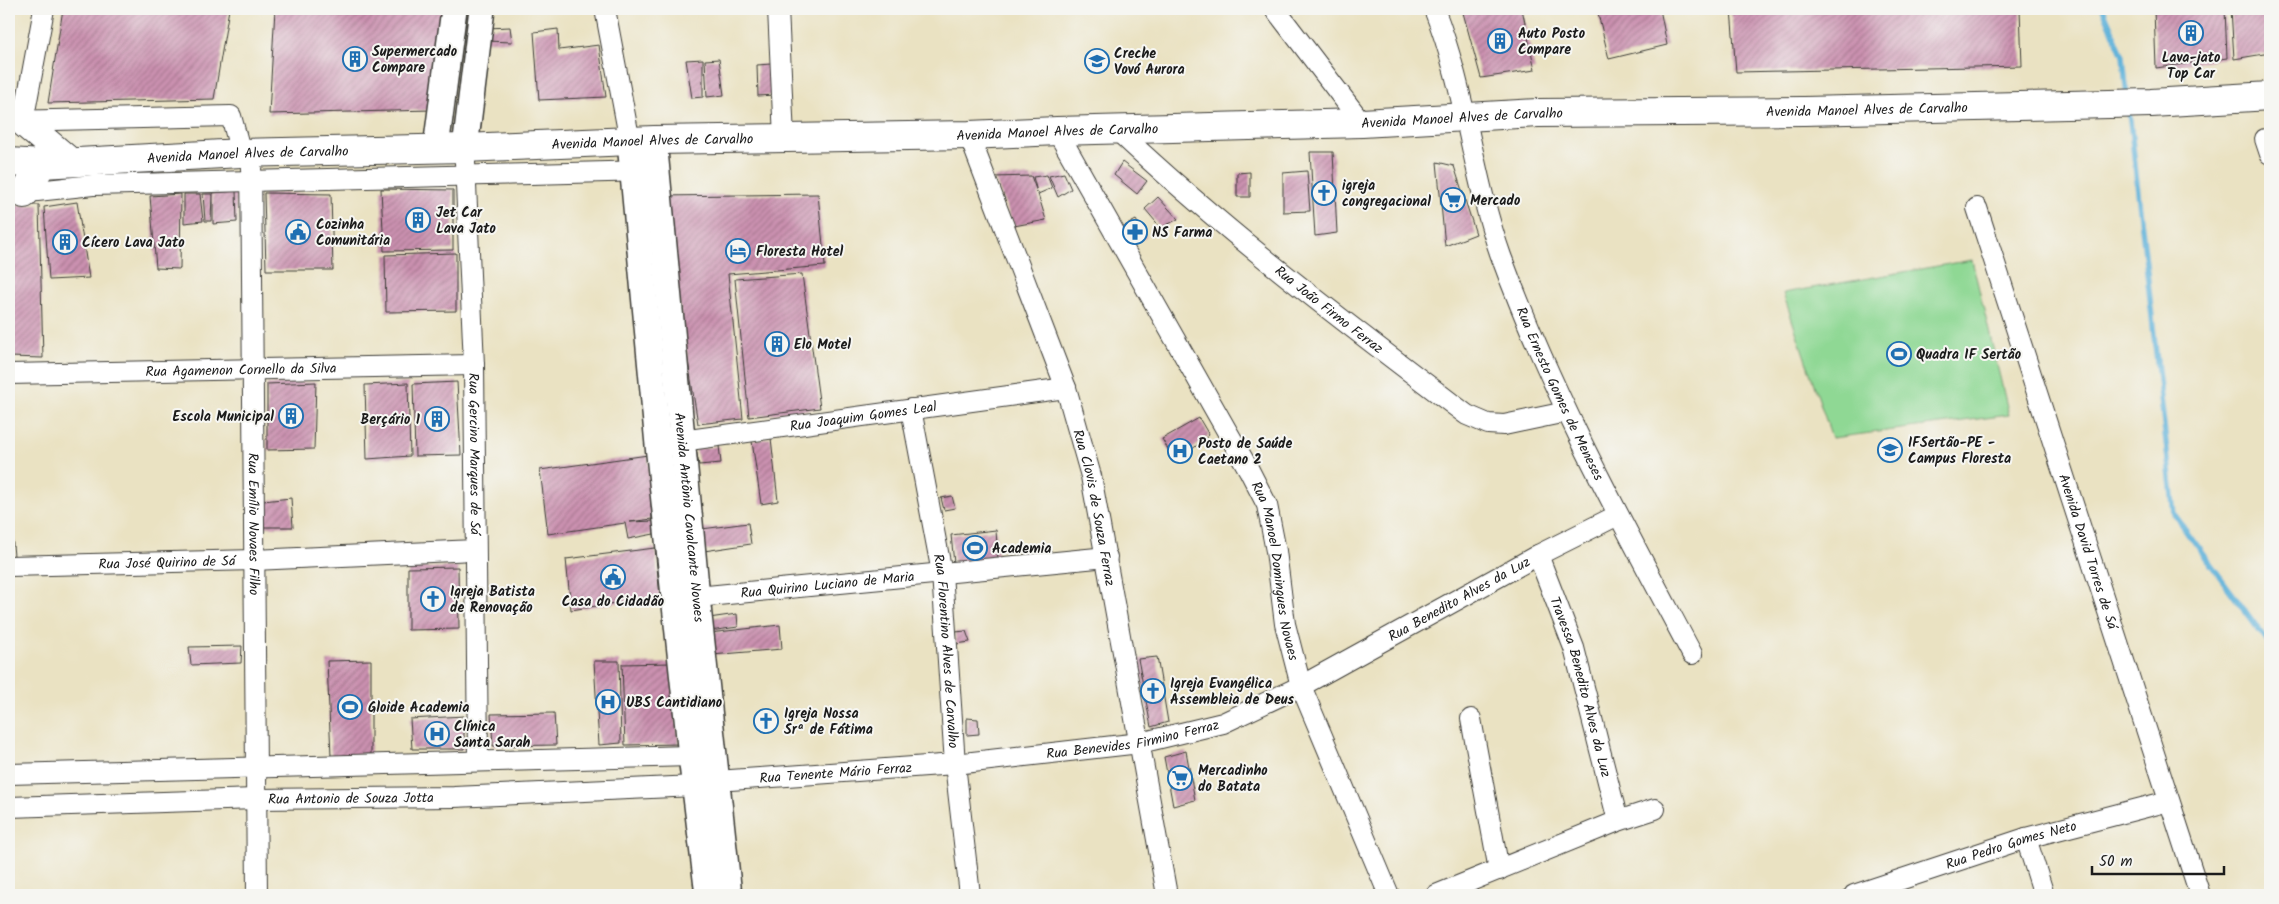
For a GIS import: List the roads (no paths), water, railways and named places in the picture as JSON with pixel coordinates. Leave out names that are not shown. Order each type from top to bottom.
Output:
[{"type":"main road","name":"Avenida Manoel Alves de Carvalho","points":[[9,162],[85,169],[246,153],[1362,123],[1538,113],[1804,111],[2151,103],[2270,96]]},
{"type":"main road","points":[[16,122],[85,169]]},
{"type":"main road","points":[[16,194],[42,164]]},
{"type":"street","points":[[16,122],[44,9]]},
{"type":"street","points":[[436,148],[454,9]]},
{"type":"street","points":[[465,148],[482,9]]},
{"type":"street","points":[[605,9],[642,141]]},
{"type":"street","points":[[778,9],[784,138]]},
{"type":"street","points":[[1275,9],[1362,123]]},
{"type":"street","name":"Rua Ernesto Gomes de Meneses","points":[[1434,9],[1460,87],[1486,207],[1502,256],[1566,412],[1692,654]]},
{"type":"street","name":"Rua Emílio Novaes Filho","points":[[16,122],[231,116],[246,153],[250,182],[254,368],[257,895]]},
{"type":"street","name":"Rua João Firmo Ferraz","points":[[1117,130],[1174,184],[1327,309],[1467,415],[1488,424],[1504,425],[1566,412]]},
{"type":"street","name":"Rua Manoel Domingues Novaes","points":[[1057,131],[1249,470],[1266,505],[1276,551],[1285,624],[1301,686],[1389,895]]},
{"type":"street","name":"Rua Clovis de Souza Ferraz","points":[[968,135],[1066,388],[1091,476],[1168,895]]},
{"type":"street","name":"Avenida Antônio Cavalcante Novaes","points":[[642,141],[683,441],[681,549],[697,597],[706,784],[729,895]]},
{"type":"street","name":"Rua Gercino Marques de Sá","points":[[465,148],[474,365],[478,760]]},
{"type":"street","name":"Avenida Manoel Alves de Carvalho","points":[[16,194],[85,169],[250,182],[645,171]]},
{"type":"street","points":[[645,171],[658,444],[681,549],[691,756],[706,784],[708,895]]},
{"type":"street","name":"Avenida David Torres de Sá","points":[[1976,208],[2200,895]]},
{"type":"street","name":"Rua Agamenon Cornello da Silva","points":[[9,374],[474,365]]},
{"type":"street","name":"Rua Joaquim Gomes Leal","points":[[658,444],[1066,388]]},
{"type":"street","name":"Rua Florentino Alves de Carvalho","points":[[911,409],[942,573],[955,764],[970,895]]},
{"type":"street","name":"Rua Benedito Alves da Luz","points":[[1301,686],[1538,555],[1618,515]]},
{"type":"street","name":"Rua José Quirino de Sá","points":[[9,566],[254,560],[475,550]]},
{"type":"street","name":"Travessa Benedito Alves da Luz","points":[[1538,555],[1574,648],[1618,821]]},
{"type":"street","name":"Rua Quirino Luciano de Maria","points":[[697,597],[1107,557]]},
{"type":"street","name":"Rua Benevides Firmino Ferraz","points":[[955,764],[1140,743],[1223,723],[1301,686]]},
{"type":"street","points":[[1472,718],[1499,870]]},
{"type":"street","points":[[9,774],[478,760],[691,756]]},
{"type":"street","name":"Rua Tenente Mário Ferraz","points":[[706,784],[955,764]]},
{"type":"street","name":"Rua Antonio de Souza Jotta","points":[[9,807],[256,799],[474,796],[706,784]]},
{"type":"street","name":"Rua Pedro Gomes Neto","points":[[1865,894],[2026,838],[2170,800]]},
{"type":"street","points":[[1436,895],[1618,821],[1655,809]]},
{"type":"street","points":[[2026,838],[2044,895]]},
{"type":"waterway","points":[[2103,9],[2123,56],[2127,97]]},
{"type":"waterway","points":[[2129,111],[2174,514],[2270,645]]},
{"type":"place","name":"Lava-jato Top Car","points":[[2191,33]]},
{"type":"place","name":"Auto Posto Compare","points":[[1500,41]]},
{"type":"place","name":"Supermercado Compare","points":[[355,59]]},
{"type":"place","name":"Creche Vovó Aurora","points":[[1097,61]]},
{"type":"place","name":"igreja congregacional","points":[[1324,193]]},
{"type":"place","name":"Mercado","points":[[1453,200]]},
{"type":"place","name":"Jet Car Lava Jato","points":[[418,220]]},
{"type":"place","name":"Cozinha Comunitária","points":[[298,232]]},
{"type":"place","name":"NS Farma","points":[[1135,232]]},
{"type":"place","name":"Cícero Lava Jato","points":[[65,242]]},
{"type":"place","name":"Floresta Hotel","points":[[738,251]]},
{"type":"place","name":"Elo Motel","points":[[777,344]]},
{"type":"place","name":"Quadra IF Sertão","points":[[1899,354]]},
{"type":"place","name":"Escola Municipal","points":[[291,416]]},
{"type":"place","name":"Berçário 1","points":[[437,419]]},
{"type":"place","name":"IFSertão-PE - Campus Floresta","points":[[1890,450]]},
{"type":"place","name":"Posto de Saúde Caetano 2","points":[[1180,451]]},
{"type":"place","name":"Academia","points":[[975,548]]},
{"type":"place","name":"Casa do Cidadão","points":[[613,577]]},
{"type":"place","name":"Igreja Batista de Renovação","points":[[433,599]]},
{"type":"place","name":"Igreja Evangélica Assembleia de Deus","points":[[1153,691]]},
{"type":"place","name":"UBS Cantidiano","points":[[608,702]]},
{"type":"place","name":"Gloide Academia","points":[[350,707]]},
{"type":"place","name":"Igreja Nossa Srª de Fátima","points":[[766,721]]},
{"type":"place","name":"Clínica Santa Sarah","points":[[437,734]]},
{"type":"place","name":"Mercadinho do Batata","points":[[1180,778]]}]
